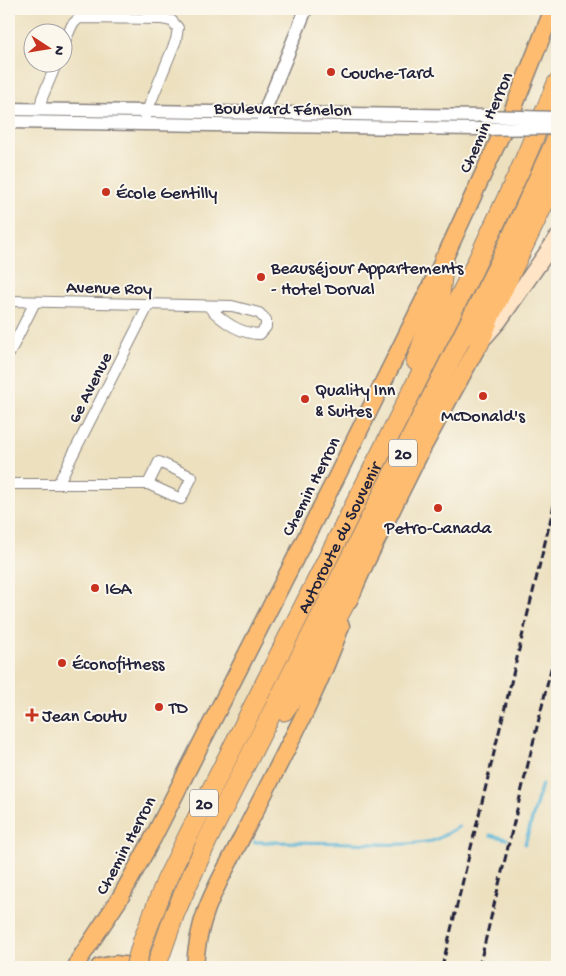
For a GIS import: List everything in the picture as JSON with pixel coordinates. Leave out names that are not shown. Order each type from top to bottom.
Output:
[{"type":"highway","name":"Autoroute du Souvenir","points":[[134,967],[176,859],[500,214],[557,83]]},
{"type":"highway","name":"Autoroute du Souvenir","points":[[156,967],[191,875],[500,262],[557,138]]},
{"type":"highway","points":[[479,344],[491,314],[557,176]]},
{"type":"highway","points":[[397,419],[440,295],[444,259]]},
{"type":"highway","points":[[244,767],[311,672],[330,631],[353,589]]},
{"type":"main road","name":"Chemin Herron","points":[[76,967],[120,898],[152,838],[335,480],[444,259],[508,122],[553,9]]},
{"type":"main road","points":[[195,967],[198,939],[208,901],[316,688],[335,643],[353,589],[441,411],[479,344],[499,321],[557,238]]},
{"type":"main road","points":[[99,967],[115,964],[139,967]]},
{"type":"street","points":[[264,118],[306,9]]},
{"type":"street","points":[[72,25],[79,18],[162,19],[175,23],[178,28],[176,40],[142,124]]},
{"type":"street","points":[[40,109],[42,98],[53,72]]},
{"type":"street","name":"Boulevard Fénelon","points":[[9,108],[147,111],[477,129],[557,128]]},
{"type":"street","name":"Boulevard Fénelon","points":[[9,122],[142,124],[264,118],[482,116],[557,118]]},
{"type":"street","name":"Avenue Roy","points":[[9,301],[232,306],[260,313],[266,320],[266,327],[260,334],[249,334],[230,325],[208,306]]},
{"type":"street","points":[[9,354],[35,302]]},
{"type":"street","name":"6e Avenue","points":[[58,484],[149,304]]},
{"type":"street","points":[[9,484],[148,484]]},
{"type":"waterway","points":[[525,844],[542,784]]},
{"type":"waterway","points":[[254,842],[412,844],[435,840],[459,827]]},
{"type":"waterway","points":[[490,835],[507,839]]},
{"type":"railway","points":[[442,967],[557,493]]},
{"type":"railway","points":[[479,967],[557,644]]},
{"type":"place","name":"Couche-Tard","points":[[331,72]]},
{"type":"place","name":"École Gentilly","points":[[106,192]]},
{"type":"place","name":"Beauséjour Appartements - Hotel Dorval","points":[[261,277]]},
{"type":"place","name":"McDonald's","points":[[483,396]]},
{"type":"place","name":"Quality Inn & Suites","points":[[305,399]]},
{"type":"place","name":"Petro-Canada","points":[[438,508]]},
{"type":"place","name":"IGA","points":[[95,588]]},
{"type":"place","name":"Éconofitness","points":[[62,663]]},
{"type":"place","name":"TD","points":[[159,707]]},
{"type":"place","name":"Jean Coutu","points":[[32,715]]}]
